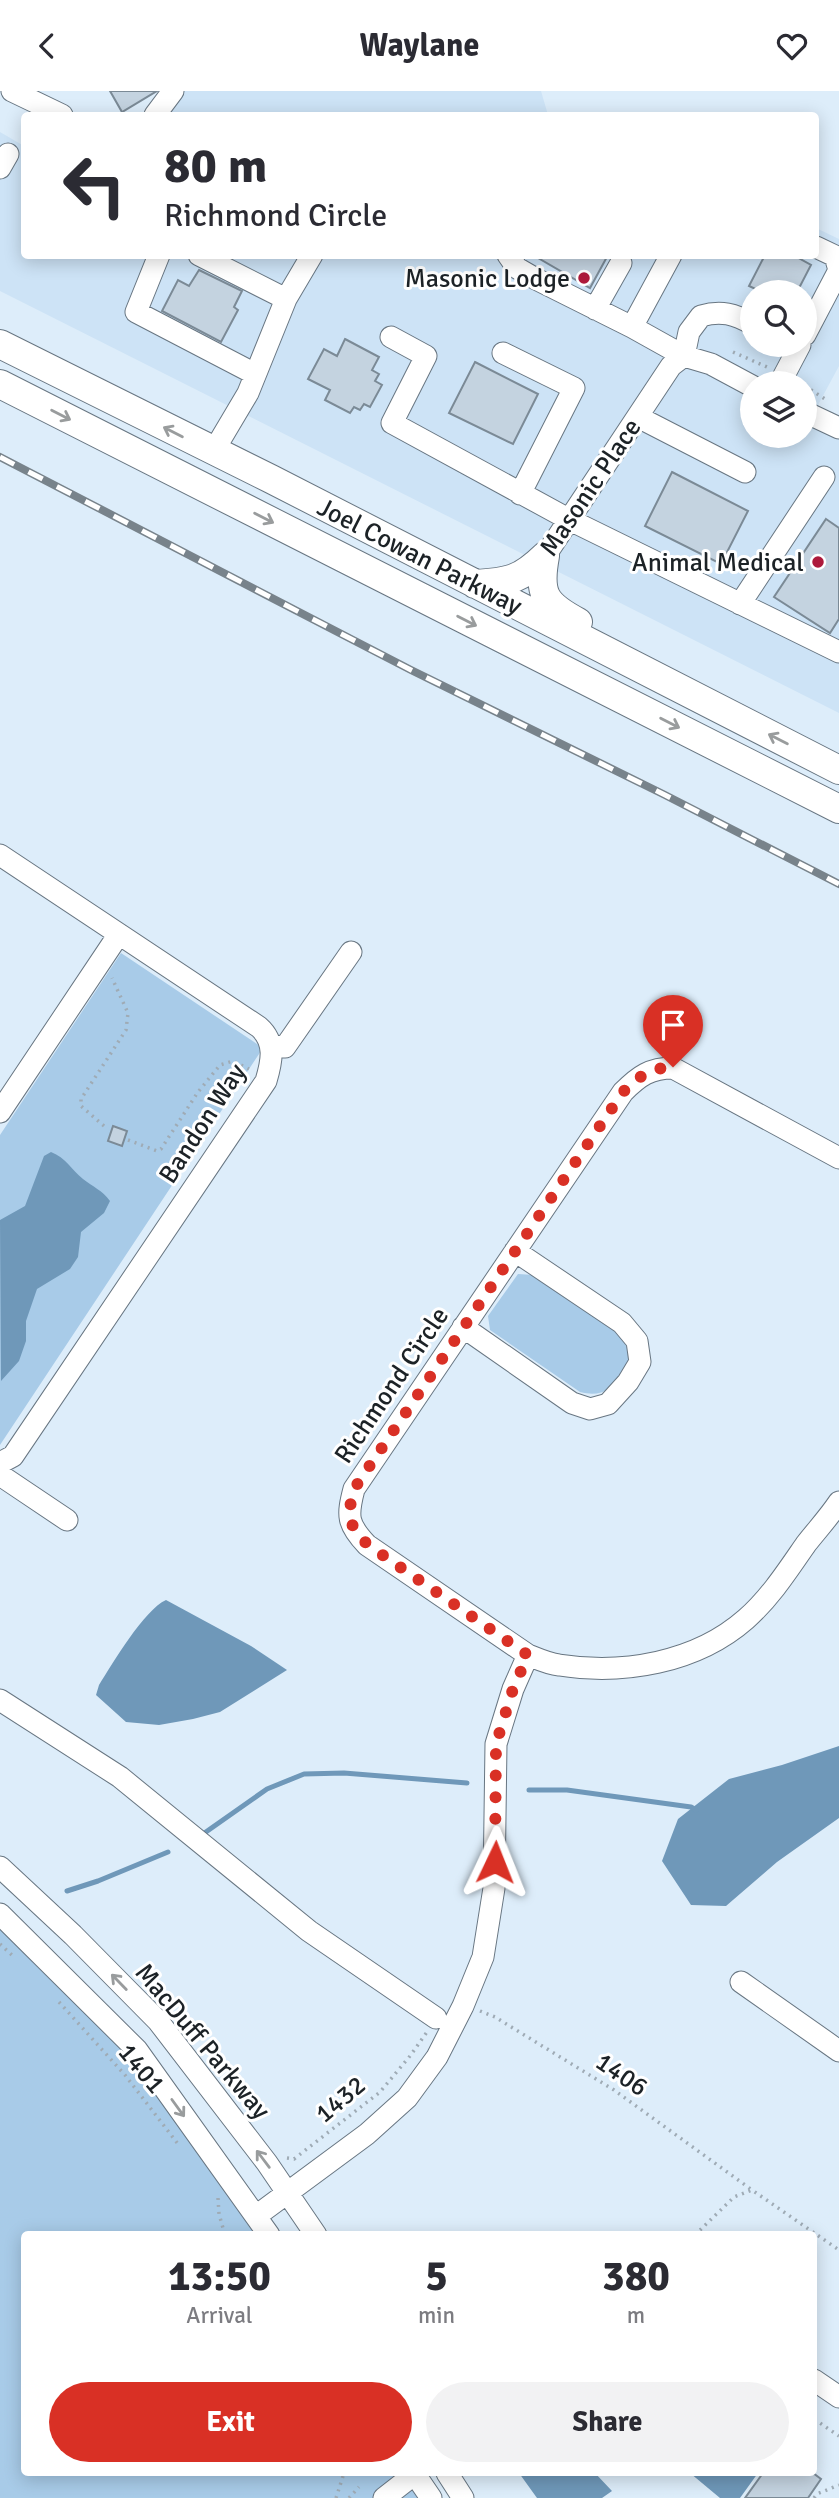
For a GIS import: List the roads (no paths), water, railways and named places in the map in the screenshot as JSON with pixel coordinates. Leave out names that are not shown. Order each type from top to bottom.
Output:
[{"type":"main road","name":"Joel Cowan Parkway","points":[[0,344],[839,770]]},
{"type":"main road","name":"Joel Cowan Parkway","points":[[0,384],[839,809]]},
{"type":"main road","name":"Masonic Place","points":[[475,585],[515,580],[528,573],[545,556]]},
{"type":"main road","points":[[545,556],[541,578],[542,591],[557,611],[681,677],[716,708]]},
{"type":"street","points":[[12,91],[56,112]]},
{"type":"street","points":[[157,112],[173,91]]},
{"type":"street","points":[[817,310],[839,270],[835,256],[819,248]]},
{"type":"street","points":[[157,259],[136,311],[255,374]]},
{"type":"street","points":[[207,259],[286,299]]},
{"type":"street","points":[[213,452],[248,393],[286,299],[310,259]]},
{"type":"street","points":[[511,259],[517,268],[684,356],[711,364],[740,380]]},
{"type":"street","points":[[632,327],[669,259]]},
{"type":"street","points":[[595,309],[621,263]]},
{"type":"street","points":[[684,356],[689,332],[701,316],[724,312],[740,317]]},
{"type":"street","points":[[391,337],[426,356],[392,423],[520,495],[839,652]]},
{"type":"street","points":[[503,353],[574,388],[520,495]]},
{"type":"street","name":"Masonic Place","points":[[545,556],[671,366],[684,356]]},
{"type":"street","points":[[638,417],[745,473]]},
{"type":"street","points":[[817,418],[839,428]]},
{"type":"street","points":[[740,604],[824,477]]},
{"type":"street","name":"Bandon Way","points":[[0,1463],[13,1456],[265,1081],[272,1064],[267,1034],[259,1027],[119,934],[4,866]]},
{"type":"street","points":[[0,1112],[119,934]]},
{"type":"street","points":[[271,1046],[285,1047],[351,952]]},
{"type":"street","name":"Richmond Circle","points":[[837,1509],[762,1603],[744,1621],[693,1651],[657,1663],[597,1669],[556,1665],[528,1655],[368,1545],[353,1530],[348,1512],[354,1489],[623,1092],[638,1077],[657,1068],[673,1067],[839,1158]]},
{"type":"street","points":[[463,1327],[572,1403],[590,1409],[608,1404],[628,1382],[640,1361],[637,1341],[622,1323],[515,1251]]},
{"type":"street","points":[[0,1475],[66,1520]]},
{"type":"street","points":[[256,2216],[368,2134],[407,2098],[437,2057],[463,2004],[483,1957],[494,1888],[496,1744],[513,1689],[528,1655]]},
{"type":"street","points":[[0,1700],[120,1777],[309,1931],[436,2018]]},
{"type":"street","name":"MacDuff Parkway","points":[[0,1867],[73,1935],[158,2021],[267,2163],[313,2231]]},
{"type":"street","points":[[0,1914],[137,2050],[227,2193],[256,2216],[266,2231]]},
{"type":"street","points":[[741,1982],[839,2051]]},
{"type":"street","points":[[817,2382],[839,2397]]},
{"type":"street","points":[[384,2498],[411,2476]]},
{"type":"street","points":[[417,2476],[431,2498]]},
{"type":"street","points":[[449,2476],[463,2498]]},
{"type":"waterway","points":[[203,1834],[267,1789],[304,1774],[344,1773],[467,1783]]},
{"type":"waterway","points":[[529,1790],[567,1790],[691,1807],[696,1810]]},
{"type":"waterway","points":[[67,1891],[168,1852]]},
{"type":"railway","points":[[0,457],[411,670],[839,884]]},
{"type":"place","name":"Masonic Lodge","points":[[584,278]]},
{"type":"place","name":"Animal Medical","points":[[818,562]]}]
